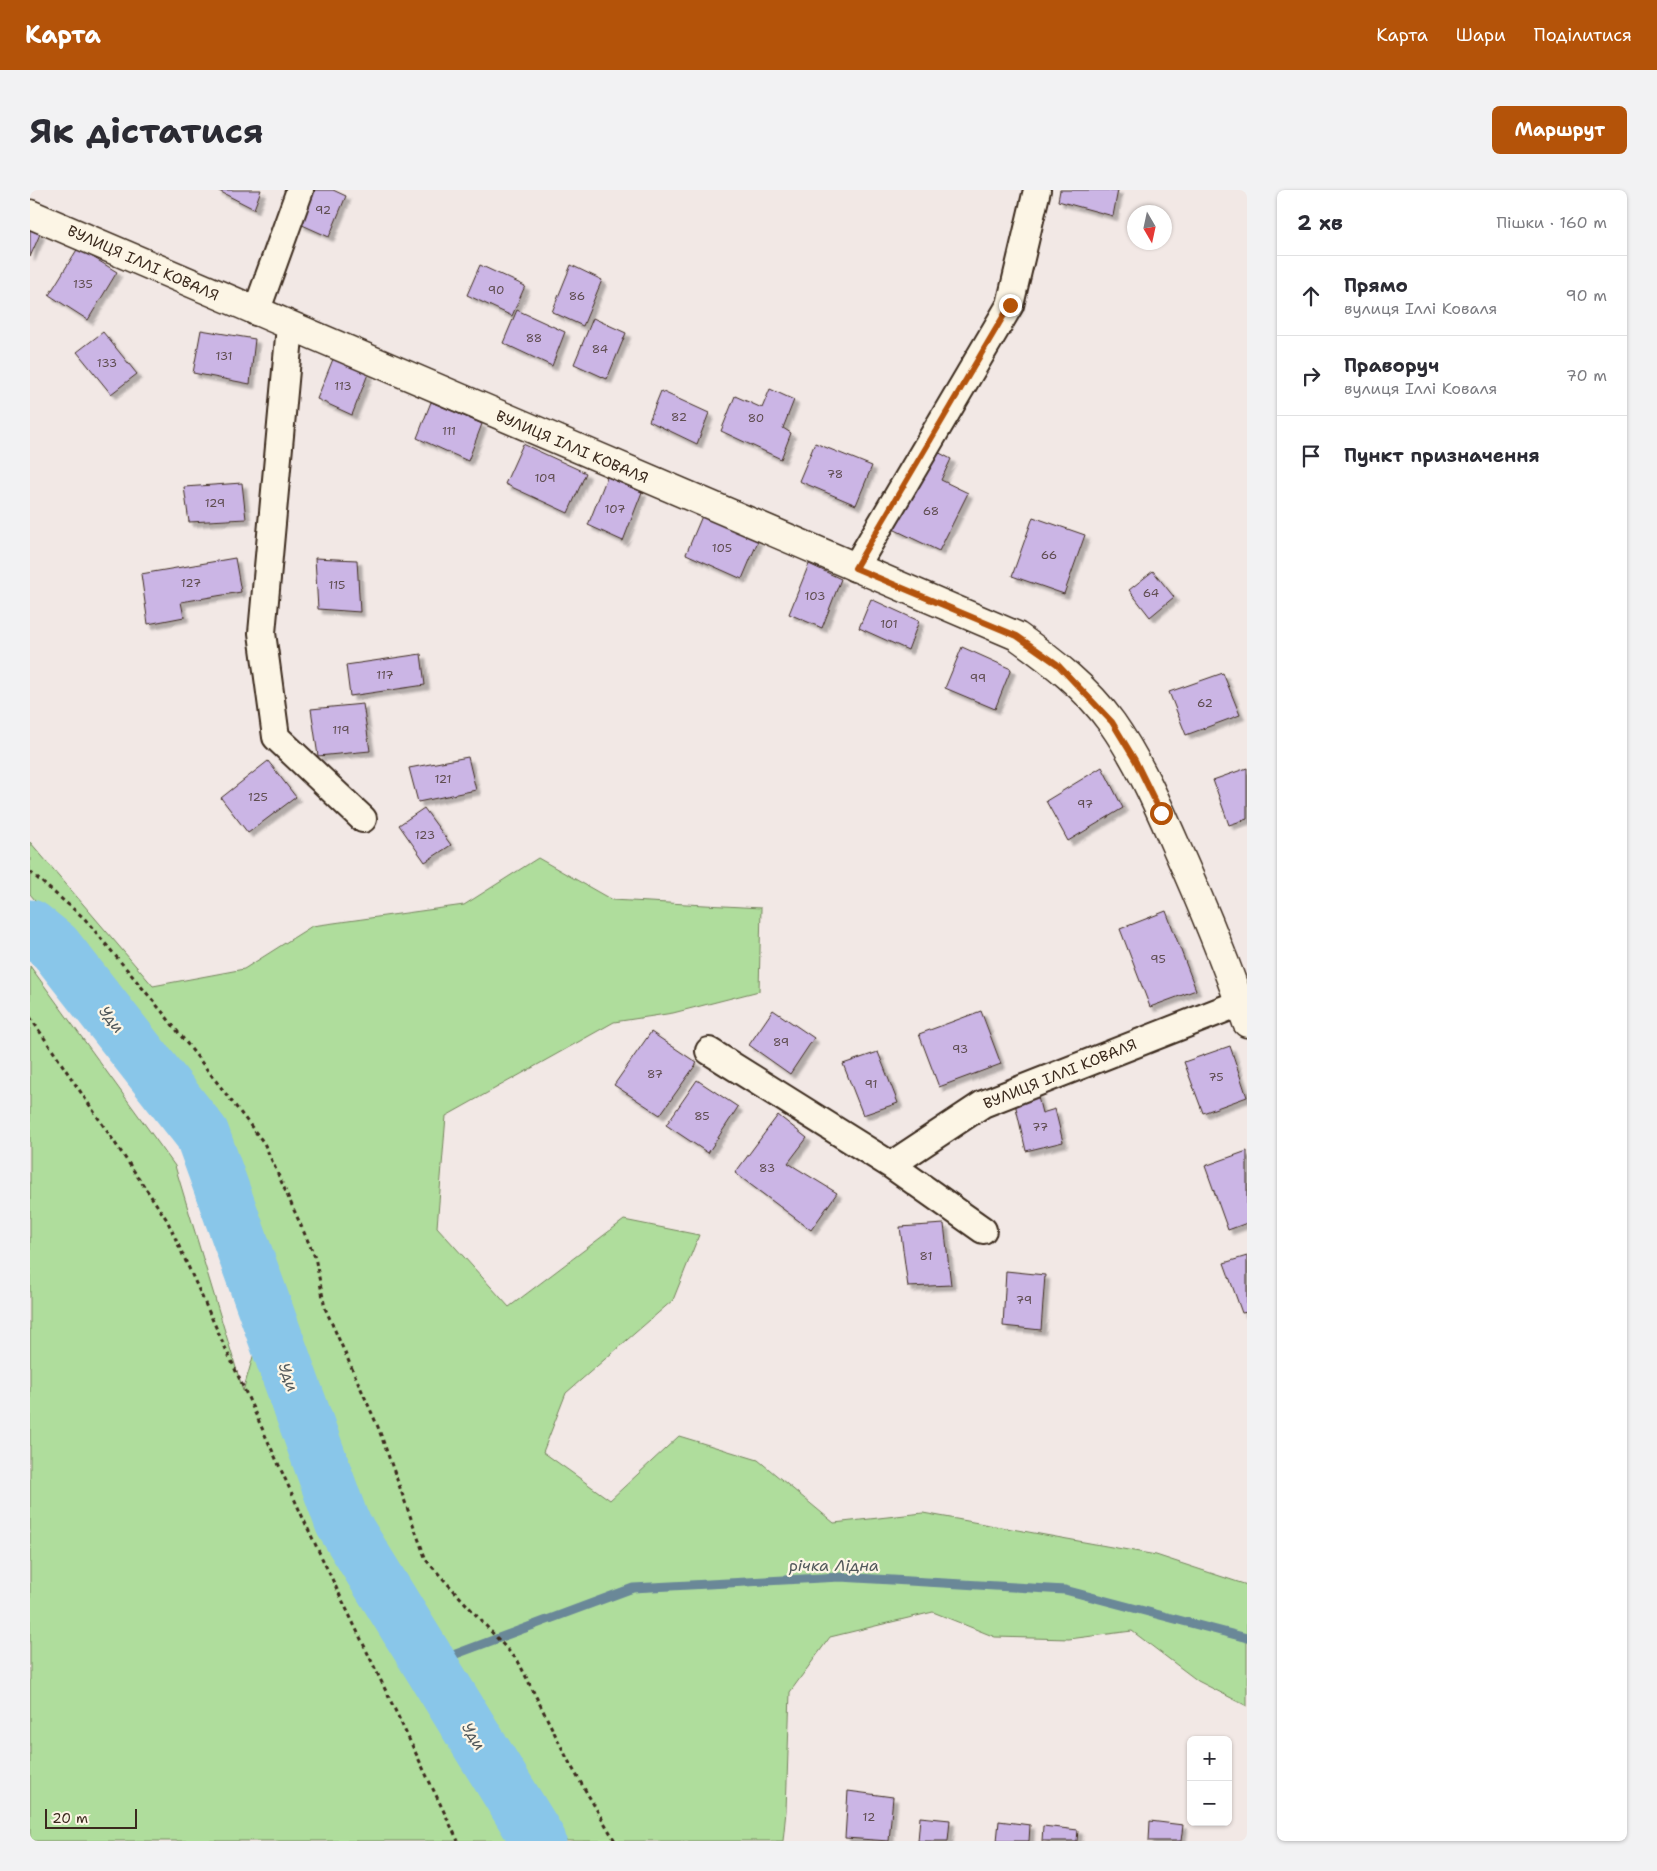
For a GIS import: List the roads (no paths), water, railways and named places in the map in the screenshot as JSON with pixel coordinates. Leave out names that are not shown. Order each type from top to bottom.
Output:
[{"type":"main road","name":"ВУЛИЦЯ ІЛЛІ КОВАЛЯ","points":[[30,214],[1017,636],[1057,664],[1086,693],[1112,722],[1135,760],[1190,878],[1244,1013]]},
{"type":"street","points":[[256,312],[300,190]]},
{"type":"street","points":[[855,568],[1010,305],[1037,190]]},
{"type":"street","points":[[290,326],[262,633],[276,737],[363,819]]},
{"type":"street","name":"ВУЛИЦЯ ІЛЛІ КОВАЛЯ","points":[[891,1165],[983,1104],[1244,1013]]},
{"type":"street","points":[[709,1051],[891,1165],[983,1230]]},
{"type":"waterway","name":"Уди","points":[[30,927],[55,947],[202,1134],[342,1522],[539,1841]]},
{"type":"waterway","name":"річка Лідна","points":[[429,1664],[633,1588],[840,1577],[1065,1590],[1247,1638]]}]
